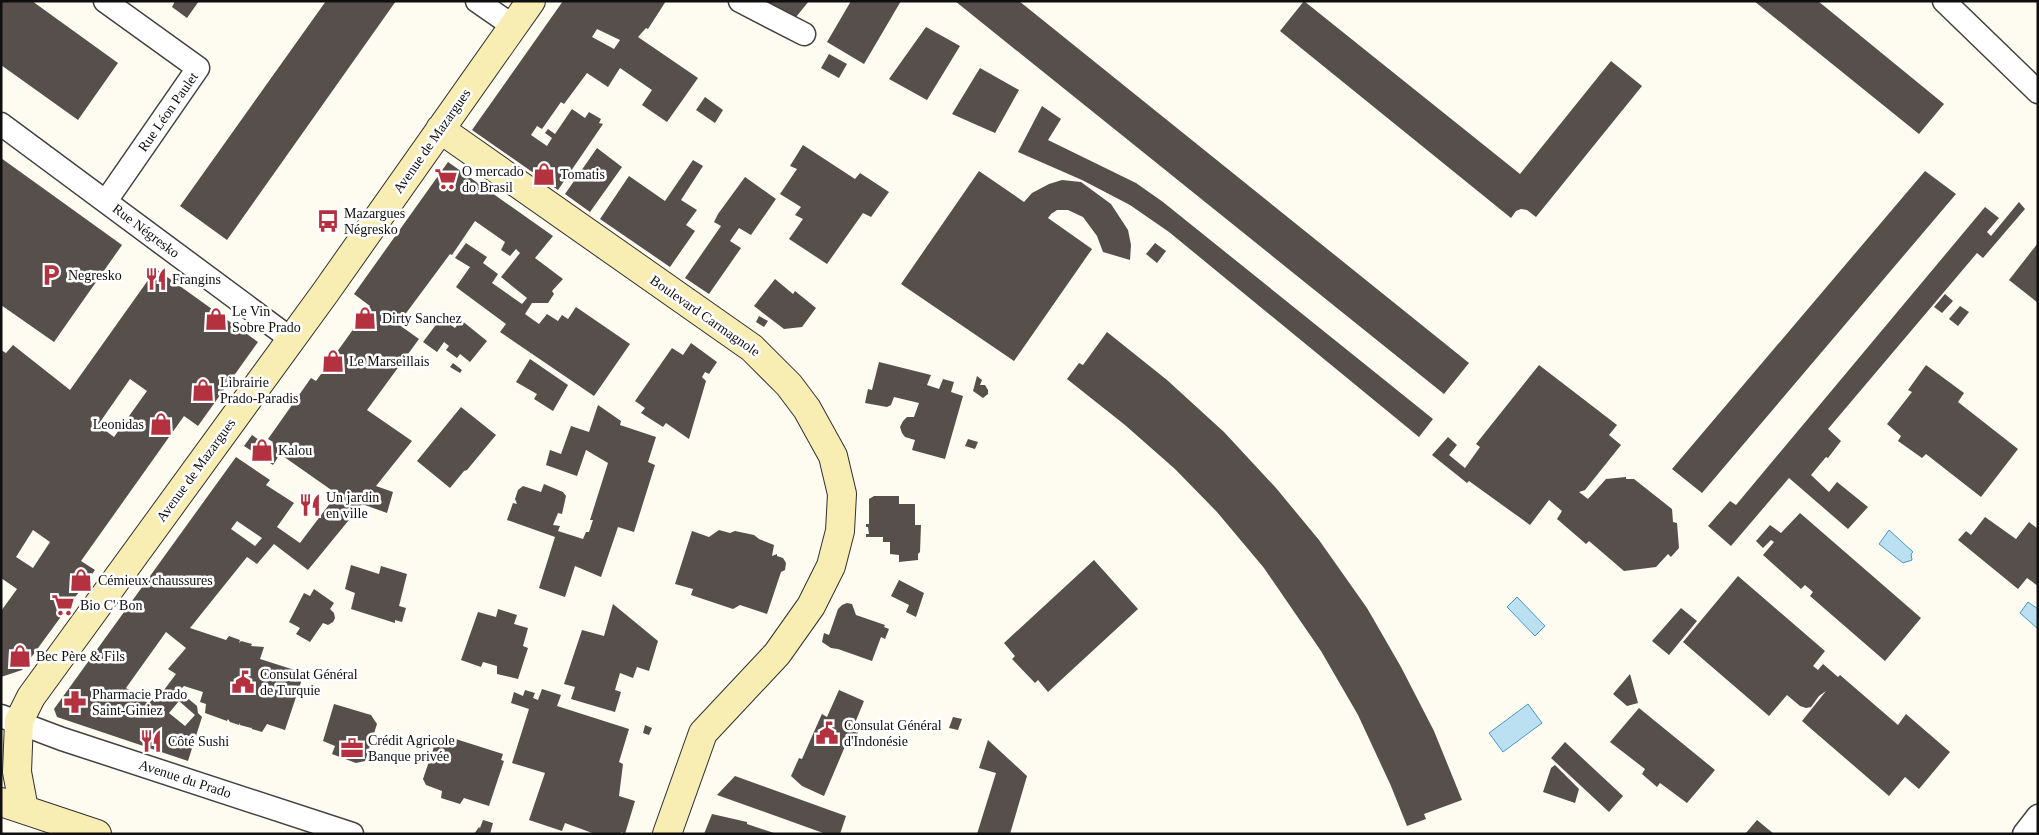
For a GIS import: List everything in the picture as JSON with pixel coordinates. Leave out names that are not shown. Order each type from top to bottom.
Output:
[{"type":"street","name":"Rue Léon Paulet","points":[[105,1],[198,68],[106,201]]},
{"type":"street","points":[[477,1],[514,26]]},
{"type":"street","name":"Avenue de Mazargues","points":[[13,806],[17,772],[7,722],[31,697],[291,339],[531,1]]},
{"type":"street","points":[[740,1],[804,34]]},
{"type":"street","points":[[1944,1],[2038,92]]},
{"type":"street","name":"Rue Négresko","points":[[1,124],[291,339]]},
{"type":"street","name":"Boulevard Carmagnole","points":[[440,129],[752,348],[789,385],[807,409],[833,456],[842,494],[840,532],[831,566],[811,606],[777,654],[703,733],[667,834]]},
{"type":"street","name":"Avenue du Prado","points":[[7,722],[344,833]]},
{"type":"street","points":[[13,806],[97,834]]},
{"type":"street","points":[[2024,834],[2038,816]]},
{"type":"water","points":[[1889,530],[1913,552],[1911,554],[1912,560],[1903,563],[1879,544]]},
{"type":"water","points":[[1517,597],[1545,626],[1535,636],[1507,607]]},
{"type":"water","points":[[2028,602],[2038,609],[2038,629],[2020,613]]},
{"type":"water","points":[[1528,704],[1542,723],[1503,752],[1489,733]]},
{"type":"building","points":[[1,1],[32,1],[118,63],[78,120],[1,65]]},
{"type":"building","points":[[175,1],[199,1],[187,18],[172,7]]},
{"type":"building","points":[[326,1],[396,1],[227,240],[180,206]]},
{"type":"building","points":[[563,1],[666,1],[648,29],[646,28],[638,37],[698,78],[667,122],[642,105],[652,90],[620,68],[608,87],[587,73],[564,104],[561,102],[542,129],[537,126],[531,135],[547,146],[552,138],[545,133],[548,129],[555,134],[572,109],[585,118],[589,112],[601,119],[599,123],[603,124],[558,190],[472,130]],"holes":[[[597,29],[620,40],[614,49],[592,37]]]},
{"type":"building","points":[[752,1],[809,1],[792,22]]},
{"type":"building","points":[[851,1],[901,1],[864,64],[827,42]]},
{"type":"building","points":[[955,1],[1019,1],[1469,363],[1444,394]]},
{"type":"building","points":[[1304,1],[1520,174],[1611,61],[1642,86],[1536,217],[1527,210],[1521,209],[1516,211],[1511,218],[1280,31]]},
{"type":"building","points":[[1754,1],[1818,1],[1944,104],[1919,134]]},
{"type":"building","points":[[926,27],[960,46],[927,100],[889,79]]},
{"type":"building","points":[[829,54],[847,64],[839,78],[821,68]]},
{"type":"building","points":[[980,68],[1019,90],[995,133],[952,114]]},
{"type":"building","points":[[705,97],[723,110],[715,123],[696,110]]},
{"type":"building","points":[[1042,106],[1061,119],[1048,140],[1136,183],[1163,202],[1433,419],[1419,437],[1169,232],[1130,205],[1082,180],[1018,152]]},
{"type":"building","points":[[803,145],[855,179],[860,173],[889,192],[871,217],[863,213],[827,264],[789,239],[803,219],[795,215],[801,207],[780,194],[797,169],[790,166]]},
{"type":"building","points":[[597,148],[622,167],[590,212],[565,194]]},
{"type":"building","name":"Negresko","points":[[1,158],[122,245],[54,342],[1,305]]},
{"type":"building","points":[[693,160],[703,166],[681,200],[697,210],[686,225],[695,231],[670,267],[600,219],[629,176],[665,201]]},
{"type":"building","points":[[448,162],[553,236],[535,258],[563,279],[552,291],[554,294],[548,303],[532,303],[525,314],[539,324],[547,314],[558,321],[562,315],[568,319],[576,307],[630,344],[594,396],[500,332],[506,324],[456,287],[470,267],[455,258],[466,243],[487,257],[483,263],[498,274],[492,283],[522,304],[527,298],[501,277],[520,253],[516,249],[510,256],[501,250],[505,242],[475,221],[452,255],[450,254],[398,324],[419,339],[367,410],[412,441],[376,486],[393,492],[387,513],[362,504],[308,570],[274,544],[257,564],[247,557],[190,628],[226,640],[229,636],[240,640],[239,643],[241,641],[252,644],[251,646],[264,647],[260,659],[304,673],[285,730],[267,724],[262,732],[240,725],[240,723],[239,725],[230,722],[228,719],[227,721],[205,713],[206,704],[200,702],[203,692],[184,686],[179,691],[197,706],[198,713],[202,717],[188,761],[57,717],[54,709],[236,457],[270,480],[266,485],[294,503],[277,527],[300,543],[337,494],[280,454],[273,465],[244,446],[252,435],[269,447],[273,442],[268,439],[311,378],[316,381],[370,306],[354,294]],"holes":[[[237,521],[262,538],[255,546],[231,529]],[[166,632],[186,648],[168,669],[176,674],[155,702],[152,699],[149,704],[126,688]],[[179,701],[195,715],[185,726],[169,713]]]},
{"type":"building","points":[[979,171],[1024,202],[1032,193],[1049,184],[1062,180],[1081,182],[1111,204],[1128,230],[1131,245],[1130,260],[1103,252],[1097,236],[1083,217],[1068,210],[1057,210],[1051,214],[1048,218],[1092,249],[1014,361],[901,284]]},
{"type":"building","points":[[1925,171],[1956,194],[1702,493],[1672,469]]},
{"type":"building","points":[[745,177],[776,199],[751,235],[739,228],[730,241],[741,248],[709,294],[685,278],[721,226],[714,222]]},
{"type":"building","points":[[2019,202],[2025,209],[1983,258],[1977,253],[1828,429],[1841,441],[1811,475],[1829,492],[1837,482],[1868,507],[1848,529],[1789,478],[1731,546],[1708,526],[1730,501],[1736,505],[1985,207],[1999,218],[1987,232],[1991,236]]},
{"type":"building","points":[[1155,243],[1166,251],[1157,263],[1146,254]]},
{"type":"building","points":[[2038,243],[2038,303],[2009,280]]},
{"type":"building","points":[[156,269],[258,342],[198,426],[184,416],[81,561],[95,570],[22,670],[1,677],[1,611],[17,589],[1,578],[1,350],[6,353],[13,345],[70,390]],"holes":[[[130,379],[147,391],[114,437],[98,425]],[[33,530],[50,542],[33,568],[16,557]]]},
{"type":"building","points":[[775,279],[793,294],[795,291],[816,308],[802,327],[784,329],[754,306]]},
{"type":"building","points":[[1945,294],[1953,301],[1942,313],[1934,307]]},
{"type":"building","points":[[1960,306],[1969,312],[1958,326],[1949,319]]},
{"type":"building","points":[[759,316],[768,321],[764,327],[756,322]]},
{"type":"building","points":[[441,318],[455,328],[461,320],[487,341],[470,362],[460,354],[457,358],[446,350],[449,346],[444,342],[437,352],[423,342]]},
{"type":"building","points":[[1107,332],[1167,380],[1224,432],[1276,488],[1319,540],[1367,608],[1401,667],[1434,731],[1462,800],[1424,814],[1426,819],[1407,826],[1391,786],[1358,715],[1321,651],[1264,568],[1217,512],[1175,469],[1125,425],[1067,379],[1079,363],[1083,365]]},
{"type":"building","points":[[691,343],[717,362],[709,374],[705,372],[702,377],[706,381],[689,439],[666,423],[663,427],[641,413],[645,408],[635,401],[672,348],[683,355]]},
{"type":"building","points":[[530,359],[568,385],[553,411],[534,399],[537,394],[516,382]]},
{"type":"building","points":[[879,362],[931,375],[927,385],[939,389],[943,379],[954,382],[951,392],[963,396],[945,459],[912,450],[915,440],[905,437],[902,433],[900,427],[903,421],[907,417],[914,417],[919,403],[894,397],[891,405],[887,407],[865,403],[868,389],[872,390]]},
{"type":"building","points":[[453,363],[462,370],[460,373],[450,367]]},
{"type":"building","points":[[1539,365],[1617,425],[1609,435],[1621,445],[1585,490],[1579,492],[1588,499],[1606,479],[1626,477],[1626,479],[1634,479],[1672,509],[1673,522],[1677,523],[1679,548],[1671,557],[1668,554],[1656,567],[1624,571],[1589,541],[1586,544],[1557,519],[1562,511],[1549,500],[1530,525],[1469,481],[1467,483],[1432,455],[1448,437],[1457,445],[1449,455],[1465,468],[1480,447],[1476,444]]},
{"type":"building","points":[[1926,365],[1964,393],[1958,402],[2018,449],[1981,497],[1926,454],[1922,458],[1898,441],[1901,436],[1887,424],[1912,392],[1908,390]]},
{"type":"building","points":[[977,376],[982,380],[980,385],[985,385],[988,390],[988,394],[983,398],[973,391]]},
{"type":"building","points":[[598,405],[621,421],[620,425],[656,437],[648,462],[655,465],[634,532],[618,527],[601,577],[575,566],[565,597],[539,588],[555,537],[507,520],[513,503],[517,504],[515,499],[518,490],[523,486],[541,492],[544,484],[563,492],[566,496],[562,514],[558,513],[553,525],[560,526],[558,531],[583,539],[586,532],[589,532],[593,520],[590,520],[608,463],[586,450],[577,476],[546,465],[550,450],[561,454],[571,426],[589,432]]},
{"type":"building","points":[[461,407],[496,435],[450,488],[417,461]]},
{"type":"building","points":[[968,439],[978,442],[975,449],[965,446]]},
{"type":"building","points":[[874,496],[899,496],[899,504],[915,504],[915,525],[921,525],[918,560],[899,562],[899,555],[890,554],[890,542],[883,542],[883,537],[866,537],[866,534],[869,534],[866,524],[869,524],[869,499]]},
{"type":"building","points":[[1800,513],[1921,618],[1885,661],[1810,596],[1813,592],[1805,585],[1801,589],[1763,555],[1774,542],[1771,540],[1763,548],[1756,541],[1770,525],[1781,533]]},
{"type":"building","points":[[1985,517],[2016,539],[2029,522],[2038,529],[2038,586],[2027,578],[2018,589],[1958,540],[1966,531],[1971,535]]},
{"type":"building","points":[[719,530],[754,535],[774,545],[772,556],[777,554],[786,563],[785,570],[781,572],[767,614],[740,605],[733,609],[691,595],[693,589],[675,584],[692,531],[709,537]]},
{"type":"building","points":[[1094,560],[1138,609],[1048,692],[1038,680],[1035,683],[1012,659],[1015,656],[1004,643]]},
{"type":"building","points":[[351,565],[379,574],[381,566],[407,574],[399,606],[406,608],[402,622],[395,620],[395,623],[351,609],[355,593],[345,589]]},
{"type":"building","points":[[1738,576],[1825,651],[1813,666],[1818,670],[1823,664],[1838,677],[1840,675],[1898,725],[1906,714],[1950,752],[1919,789],[1905,777],[1889,796],[1802,721],[1826,691],[1819,696],[1811,707],[1806,708],[1800,706],[1787,695],[1769,716],[1683,642]]},
{"type":"building","points":[[899,580],[924,593],[916,617],[906,612],[909,605],[891,596]]},
{"type":"building","points":[[314,589],[334,603],[330,609],[334,613],[335,618],[328,625],[323,623],[310,642],[296,634],[300,628],[289,622],[304,593],[310,596]]},
{"type":"building","points":[[847,603],[852,604],[856,615],[885,625],[884,627],[889,629],[885,639],[881,637],[872,661],[831,648],[822,642],[824,633],[829,635],[838,609]]},
{"type":"building","points":[[613,604],[658,641],[649,671],[637,667],[633,678],[620,673],[615,690],[621,692],[615,712],[571,699],[575,687],[564,684],[582,630],[604,636]]},
{"type":"building","points":[[1681,608],[1697,621],[1669,655],[1652,641]]},
{"type":"building","points":[[498,609],[517,615],[514,624],[528,628],[523,646],[528,648],[518,679],[497,674],[497,666],[483,662],[481,667],[461,660],[478,612],[496,617]]},
{"type":"building","points":[[1630,674],[1638,703],[1627,706],[1613,694]]},
{"type":"building","points":[[542,689],[561,695],[557,706],[629,729],[619,762],[623,764],[619,796],[635,801],[625,834],[621,832],[621,834],[595,834],[565,823],[562,831],[529,820],[545,773],[512,763],[529,709],[511,703],[514,692],[523,696],[525,690],[535,693],[533,698],[538,700]]},
{"type":"building","points":[[839,690],[864,701],[855,723],[861,725],[852,746],[846,744],[824,796],[802,786],[791,776],[799,758],[802,759],[822,714],[827,717]]},
{"type":"building","points":[[334,704],[371,715],[377,724],[365,761],[356,763],[332,754],[335,746],[323,741]]},
{"type":"building","points":[[1639,708],[1715,770],[1687,803],[1660,783],[1657,787],[1642,774],[1645,769],[1610,742]]},
{"type":"building","points":[[953,717],[962,719],[958,730],[949,728]]},
{"type":"building","points":[[645,725],[652,728],[649,735],[643,733]]},
{"type":"building","points":[[443,735],[503,754],[501,760],[504,761],[489,806],[464,798],[460,804],[441,798],[442,791],[426,785],[423,779],[437,738]]},
{"type":"building","points":[[988,740],[1027,776],[1010,834],[977,834],[996,773],[979,768]]},
{"type":"building","points":[[1565,742],[1623,796],[1609,812],[1551,758]]},
{"type":"building","points":[[1555,765],[1579,789],[1575,803],[1543,792],[1551,768]]},
{"type":"building","points":[[735,776],[846,816],[840,834],[826,834],[717,795]]},
{"type":"building","points":[[712,814],[747,822],[747,824],[777,834],[704,834]]},
{"type":"building","points":[[483,820],[493,823],[490,834],[474,834],[480,828]]},
{"type":"building","points":[[1757,820],[1774,834],[1745,834]]},
{"type":"place","name":"Tomatis","points":[[544,174]]},
{"type":"place","name":"O mercado do Brasil","points":[[446,179]]},
{"type":"place","name":"Mazargues Négresko","points":[[328,221]]},
{"type":"place","name":"Negresko","points":[[51,275]]},
{"type":"place","name":"Frangins","points":[[156,279]]},
{"type":"place","name":"Dirty Sanchez","points":[[365,318]]},
{"type":"place","name":"Le Vin Sobre Prado","points":[[216,319]]},
{"type":"place","name":"Le Marseillais","points":[[333,361]]},
{"type":"place","name":"Librairie Prado-Paradis","points":[[203,390]]},
{"type":"place","name":"Leonidas","points":[[161,424]]},
{"type":"place","name":"Kalou","points":[[262,450]]},
{"type":"place","name":"Un jardin en ville","points":[[310,505]]},
{"type":"place","name":"Cémieux chaussures","points":[[81,580]]},
{"type":"place","name":"Bio C' Bon","points":[[63,605]]},
{"type":"place","name":"Bec Père & Fils","points":[[20,656]]},
{"type":"place","name":"Consulat Général de Turquie","points":[[243,682]]},
{"type":"place","name":"Pharmacie Prado Saint-Giniez","points":[[75,702]]},
{"type":"place","name":"Consulat Général d'Indonésie","points":[[827,733]]},
{"type":"place","name":"Côté Sushi","points":[[151,741]]},
{"type":"place","name":"Crédit Agricole Banque privée","points":[[352,748]]}]
